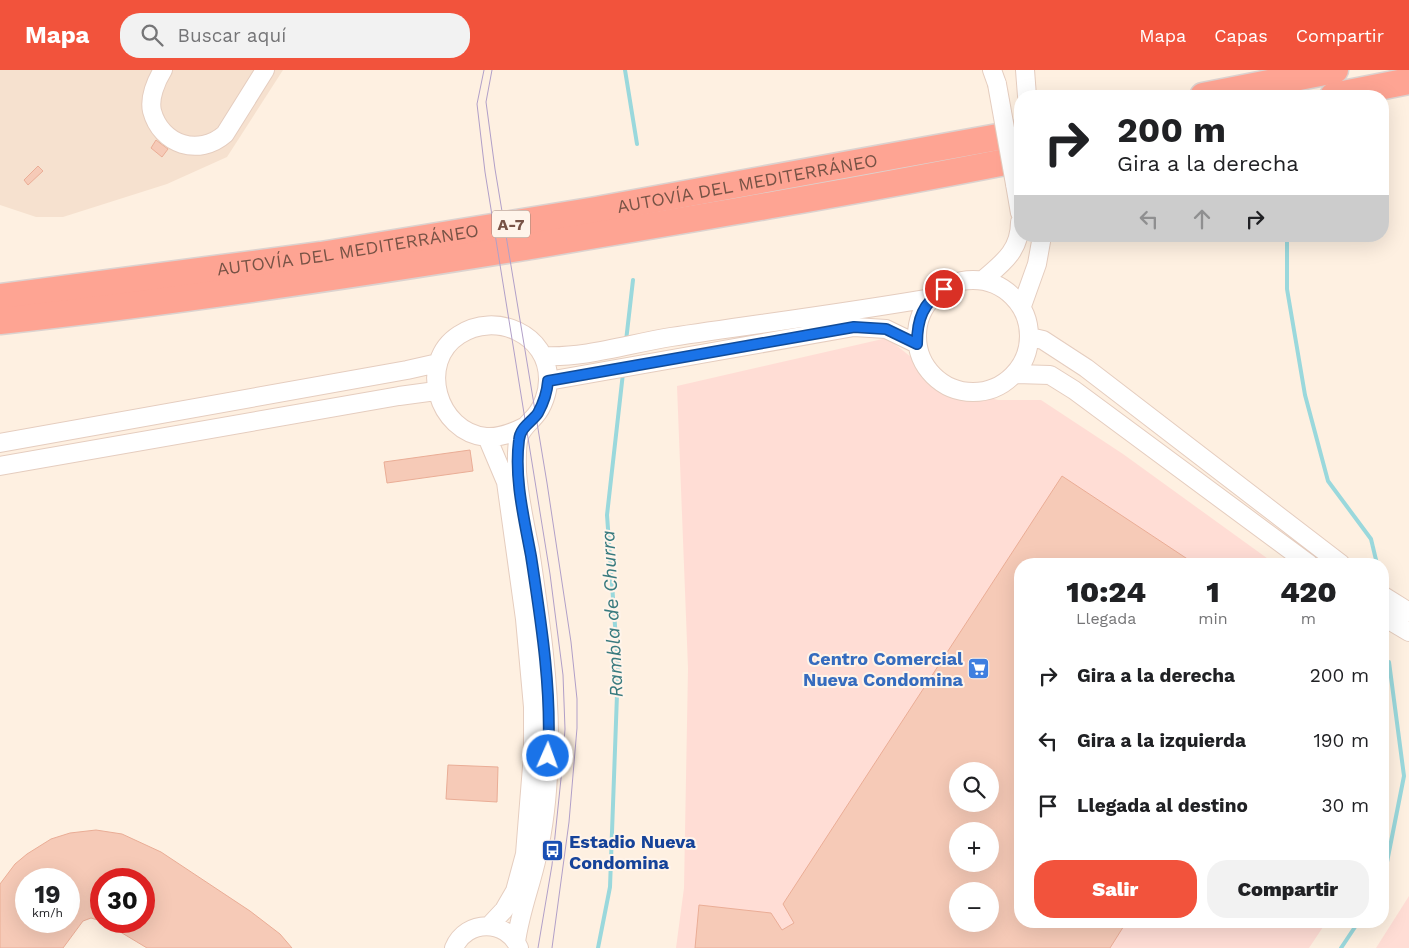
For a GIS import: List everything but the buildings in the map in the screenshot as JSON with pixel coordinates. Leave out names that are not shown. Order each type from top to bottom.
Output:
[{"type":"highway","points":[[1233,90],[1335,70]]},
{"type":"highway","points":[[1363,90],[1409,81]]},
{"type":"highway","name":"AUTOVÍA DEL MEDITERRÁNEO","points":[[0,297],[321,254],[586,212],[1014,134]]},
{"type":"highway","name":"AUTOVÍA DEL MEDITERRÁNEO","points":[[0,321],[152,304],[325,279],[629,230],[1014,159]]},
{"type":"street","points":[[163,70],[152,96],[152,109],[157,122],[171,138],[179,143],[194,146],[204,146],[217,141],[225,134],[265,70]]},
{"type":"street","points":[[994,77],[1014,179]]},
{"type":"street","points":[[984,279],[1006,261],[1018,242]]},
{"type":"street","points":[[1022,306],[1037,264],[1041,242]]},
{"type":"street","points":[[543,356],[565,357],[670,337],[863,310],[931,298],[964,279],[984,279],[1006,288],[1022,306],[1028,321],[1030,337],[1026,356],[1016,374],[1002,385],[985,391],[966,392],[949,387],[934,376],[923,362],[917,344],[917,328],[922,312],[931,298]]},
{"type":"street","points":[[488,324],[505,325],[520,332],[533,342],[543,356],[548,381],[546,399],[537,415],[524,427],[506,435],[486,437],[469,432],[454,422],[442,408],[436,391],[438,362],[445,348],[457,336],[472,328],[488,324]]},
{"type":"street","points":[[548,381],[669,358],[854,327],[886,329],[917,344]]},
{"type":"street","points":[[1030,337],[1043,340],[1086,368],[1333,558]]},
{"type":"street","points":[[0,443],[398,372],[438,362]]},
{"type":"street","points":[[1016,374],[1050,375],[1074,390],[1301,558]]},
{"type":"street","points":[[0,466],[436,391]]},
{"type":"street","points":[[518,945],[522,910],[538,853],[546,792],[549,738],[544,662],[535,587],[517,471],[519,438],[524,427]]},
{"type":"street","points":[[454,948],[457,940],[471,929],[490,925],[504,910],[515,891],[525,854],[533,754],[533,707],[525,619],[506,482],[486,437]]},
{"type":"street","points":[[1389,599],[1409,612]]},
{"type":"street","points":[[1389,620],[1409,632]]},
{"type":"street","points":[[490,925],[508,933],[518,945]]},
{"type":"shaded area","points":[[0,70],[283,70],[227,157],[167,184],[63,217],[36,217],[0,205]]},
{"type":"shaded area","points":[[887,338],[949,387],[998,400],[1041,400],[1123,454],[1267,558],[1014,558],[1014,928],[1322,928],[1309,948],[676,948],[684,888],[688,668],[677,386]]},
{"type":"shaded area","points":[[1409,896],[1409,948],[1376,948]]},
{"type":"waterway","name":"Rambla de Churra","points":[[625,70],[637,144]]},
{"type":"waterway","points":[[1287,242],[1287,289],[1305,395],[1328,481],[1371,539],[1376,558]]},
{"type":"waterway","name":"Rambla de Churra","points":[[626,341],[633,280]]},
{"type":"waterway","name":"Rambla de Churra","points":[[598,948],[610,887],[618,667],[607,515],[623,373]]},
{"type":"waterway","points":[[1389,662],[1404,776],[1389,852]]},
{"type":"waterway","points":[[1341,948],[1354,928]]},
{"type":"tram line","points":[[484,70],[477,104],[485,172],[550,574],[563,675],[565,729],[562,769],[552,865],[538,948]]},
{"type":"tram line","points":[[492,70],[486,102],[495,169],[547,483],[571,642],[577,699],[577,728],[569,822],[552,948]]},
{"type":"place","name":"Centro Comercial Nueva Condomina","points":[[979,668]]},
{"type":"place","name":"Estadio Nueva Condomina","points":[[553,851]]},
{"type":"route","points":[[548,756],[549,738],[544,662],[535,587],[517,471],[519,438],[524,427],[537,415],[546,399],[548,381],[669,358],[854,327],[886,329],[917,344],[917,328],[922,312],[931,298],[944,289]]}]
